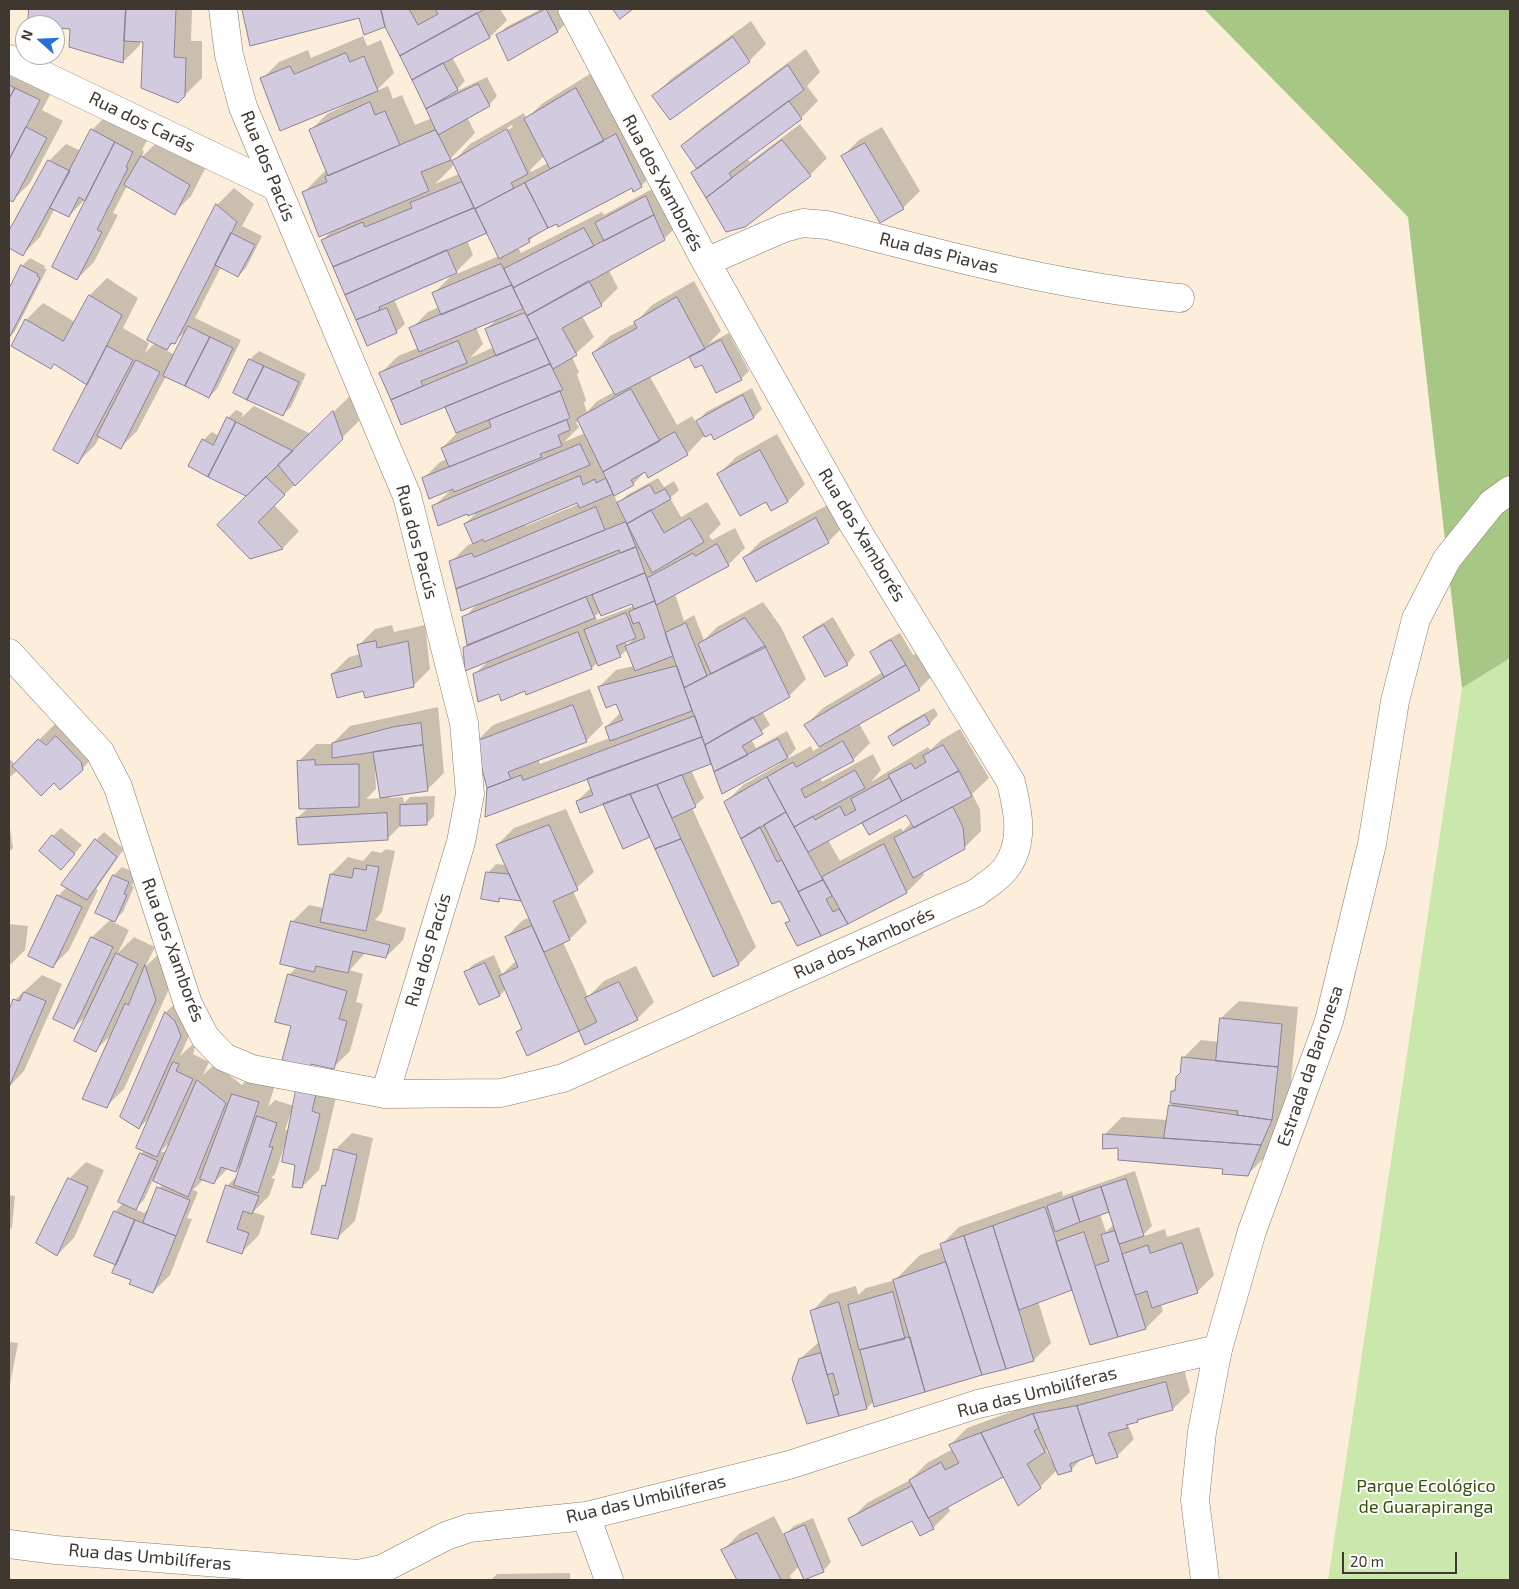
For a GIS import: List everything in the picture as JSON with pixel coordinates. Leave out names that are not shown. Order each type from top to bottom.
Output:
[{"type":"street","name":"Rua dos Pacús","points":[[223,9],[229,54],[243,107],[407,496],[464,723],[470,794],[462,842],[385,1094]]},
{"type":"street","name":"Rua dos Xamborés","points":[[9,653],[100,752],[118,787],[188,1004],[205,1037],[224,1057],[252,1069],[385,1094],[501,1093],[563,1078],[976,893],[1005,869],[1017,844],[1019,815],[1010,782],[852,522],[706,262],[572,9]]},
{"type":"street","name":"Rua dos Carás","points":[[9,59],[275,186]]},
{"type":"street","name":"Rua das Piavas","points":[[706,262],[784,228],[803,223],[827,225],[982,264],[1081,285],[1180,298]]},
{"type":"street","name":"Estrada da Baronesa","points":[[1206,1580],[1195,1500],[1202,1432],[1218,1349],[1252,1231],[1329,1021],[1372,844],[1395,701],[1416,619],[1447,559],[1492,503],[1510,490]]},
{"type":"street","name":"Rua das Umbilíferas","points":[[9,1544],[56,1550],[358,1574],[382,1569],[446,1536],[469,1528],[586,1516],[789,1464],[978,1404],[1218,1349]]},
{"type":"street","points":[[586,1516],[609,1580]]},
{"type":"green space","points":[[1204,9],[1510,9],[1510,658],[1462,688],[1408,217]]},
{"type":"green space","name":"Parque Ecológico de Guarapiranga","points":[[1510,657],[1510,1580],[1328,1580],[1462,688]]},
{"type":"building","points":[[29,9],[126,9],[123,63],[69,47],[70,29],[65,29],[65,15],[29,15]]},
{"type":"building","points":[[126,9],[176,9],[174,57],[186,58],[185,96],[178,103],[141,88],[143,42],[124,41]]},
{"type":"building","points":[[381,9],[385,27],[364,35],[359,18],[250,46],[242,10]]},
{"type":"building","points":[[381,9],[409,9],[418,25],[438,14],[435,9],[485,9],[400,56],[385,27]]},
{"type":"building","points":[[546,9],[558,32],[508,61],[496,35]]},
{"type":"building","points":[[613,9],[633,9],[620,19]]},
{"type":"building","points":[[477,13],[490,38],[412,80],[400,56]]},
{"type":"building","points":[[733,37],[750,62],[670,120],[652,96]]},
{"type":"building","points":[[346,53],[350,62],[364,56],[378,91],[280,131],[260,78],[290,66],[294,74]]},
{"type":"building","points":[[443,63],[458,90],[426,109],[412,80]]},
{"type":"building","points":[[788,65],[804,90],[697,169],[681,146]]},
{"type":"building","points":[[478,84],[490,106],[438,135],[426,109]]},
{"type":"building","points":[[9,85],[15,88],[9,99]]},
{"type":"building","points":[[15,88],[40,100],[9,160],[9,99]]},
{"type":"building","points":[[576,88],[604,141],[550,169],[524,119]]},
{"type":"building","points":[[789,101],[802,119],[729,173],[732,178],[706,198],[691,173]]},
{"type":"building","points":[[370,102],[375,115],[385,111],[400,145],[328,176],[309,130]]},
{"type":"building","points":[[26,127],[47,138],[13,202],[9,200],[9,160]]},
{"type":"building","points":[[91,129],[115,142],[85,201],[79,197],[69,217],[50,208]]},
{"type":"building","points":[[507,129],[528,174],[511,183],[514,188],[475,209],[452,161]]},
{"type":"building","points":[[436,130],[451,160],[421,172],[429,191],[319,237],[302,192],[327,182],[325,177]]},
{"type":"building","points":[[616,134],[642,187],[633,192],[632,188],[558,227],[557,224],[548,228],[525,183]]},
{"type":"building","points":[[782,140],[811,176],[745,227],[726,232],[706,198]]},
{"type":"building","points":[[115,142],[133,152],[126,167],[128,168],[97,230],[102,232],[77,280],[52,267]]},
{"type":"building","points":[[865,143],[904,209],[880,223],[841,156]]},
{"type":"building","points":[[141,156],[190,185],[175,215],[124,185]]},
{"type":"building","points":[[48,160],[70,171],[23,256],[9,248],[9,231]]},
{"type":"building","points":[[462,182],[474,208],[333,267],[321,240],[363,222],[365,227],[412,208],[410,203]]},
{"type":"building","points":[[525,183],[548,228],[528,239],[530,242],[499,259],[475,209]]},
{"type":"building","points":[[646,196],[654,215],[604,241],[595,223]]},
{"type":"building","points":[[216,204],[237,222],[175,344],[171,343],[167,350],[147,340]]},
{"type":"building","points":[[474,208],[487,233],[345,295],[333,267]]},
{"type":"building","points":[[654,215],[665,240],[527,316],[513,288]]},
{"type":"building","points":[[584,228],[594,246],[513,288],[504,269]]},
{"type":"building","points":[[231,233],[255,245],[238,277],[215,265]]},
{"type":"building","points":[[447,250],[457,273],[379,307],[380,310],[356,320],[345,295]]},
{"type":"building","points":[[501,264],[512,285],[441,315],[432,293]]},
{"type":"building","points":[[21,265],[38,274],[37,276],[40,278],[9,338],[9,289]]},
{"type":"building","points":[[589,281],[602,306],[562,328],[577,355],[553,369],[527,316]]},
{"type":"building","points":[[512,285],[523,309],[419,352],[409,328]]},
{"type":"building","points":[[89,295],[122,315],[87,385],[54,364],[51,369],[11,346],[25,319],[63,341]]},
{"type":"building","points":[[677,297],[705,349],[615,395],[592,353],[637,328],[634,322]]},
{"type":"building","points":[[387,308],[397,333],[367,346],[356,320]]},
{"type":"building","points":[[525,313],[538,338],[496,356],[485,329]]},
{"type":"building","points":[[188,326],[210,337],[185,386],[163,376]]},
{"type":"building","points":[[210,337],[233,348],[209,398],[185,386]]},
{"type":"building","points":[[538,338],[550,364],[401,425],[391,400]]},
{"type":"building","points":[[721,340],[742,380],[716,393],[702,365],[695,368],[689,357]]},
{"type":"building","points":[[458,341],[467,363],[421,381],[423,386],[391,400],[379,373]]},
{"type":"building","points":[[107,346],[133,360],[78,464],[53,450]]},
{"type":"building","points":[[249,359],[264,366],[247,400],[233,393]]},
{"type":"building","points":[[136,360],[160,372],[121,449],[97,436]]},
{"type":"building","points":[[550,364],[563,390],[456,433],[445,407]]},
{"type":"building","points":[[264,366],[299,382],[283,416],[247,400]]},
{"type":"building","points":[[631,389],[660,441],[603,472],[577,419]]},
{"type":"building","points":[[560,391],[570,418],[449,467],[441,448],[491,427],[489,420]]},
{"type":"building","points":[[743,395],[754,418],[714,440],[711,434],[705,437],[696,421]]},
{"type":"building","points":[[333,411],[343,439],[295,486],[278,465]]},
{"type":"building","points":[[227,417],[236,422],[208,477],[188,466],[202,439],[213,445]]},
{"type":"building","points":[[567,420],[570,430],[558,435],[562,446],[540,454],[542,457],[454,492],[453,489],[429,499],[422,478]]},
{"type":"building","points":[[236,422],[293,451],[246,496],[208,477]]},
{"type":"building","points":[[675,432],[688,455],[648,478],[645,472],[631,480],[634,485],[614,496],[603,472]]},
{"type":"building","points":[[580,444],[590,465],[468,516],[467,514],[438,526],[432,506]]},
{"type":"building","points":[[760,450],[788,502],[771,511],[766,502],[740,516],[717,474]]},
{"type":"building","points":[[580,476],[583,485],[595,479],[596,483],[606,478],[613,494],[580,508],[577,503],[484,542],[483,539],[473,544],[464,524]]},
{"type":"building","points":[[266,477],[285,495],[258,522],[283,549],[250,559],[217,525]]},
{"type":"building","points":[[650,485],[655,494],[665,489],[671,499],[627,524],[617,503]]},
{"type":"building","points":[[596,507],[605,530],[456,589],[449,561],[472,553],[474,557]]},
{"type":"building","points":[[651,510],[664,533],[690,518],[704,542],[652,573],[627,524]]},
{"type":"building","points":[[816,518],[829,543],[756,582],[743,558]]},
{"type":"building","points":[[626,522],[636,547],[621,553],[619,550],[461,611],[456,589]]},
{"type":"building","points":[[717,544],[729,566],[656,605],[647,578],[693,553],[695,556]]},
{"type":"building","points":[[636,547],[645,573],[467,645],[462,617]]},
{"type":"building","points":[[645,573],[655,601],[634,609],[632,604],[601,616],[592,595]]},
{"type":"building","points":[[586,597],[595,618],[465,671],[463,648]]},
{"type":"building","points":[[655,601],[673,656],[635,671],[625,646],[645,638],[639,622],[633,624],[629,612]]},
{"type":"building","points":[[626,613],[636,638],[616,646],[621,657],[598,666],[584,630]]},
{"type":"building","points":[[745,618],[766,647],[711,674],[698,644]]},
{"type":"building","points":[[686,623],[707,676],[684,688],[665,633]]},
{"type":"building","points":[[824,625],[848,665],[825,677],[803,637]]},
{"type":"building","points":[[578,632],[592,669],[526,695],[525,691],[501,701],[499,694],[478,702],[473,674]]},
{"type":"building","points":[[891,640],[906,665],[884,677],[870,652]]},
{"type":"building","points":[[376,641],[377,648],[408,641],[414,687],[365,698],[363,691],[337,698],[331,674],[362,666],[357,645]]},
{"type":"building","points":[[765,646],[790,697],[705,745],[684,688]]},
{"type":"building","points":[[906,665],[920,690],[819,747],[804,725]]},
{"type":"building","points":[[677,666],[692,711],[610,741],[605,727],[623,720],[616,704],[606,708],[598,687]]},
{"type":"building","points":[[573,705],[587,742],[508,772],[511,779],[487,788],[475,742]]},
{"type":"building","points":[[925,715],[930,724],[893,746],[888,737]]},
{"type":"building","points":[[695,716],[702,737],[485,817],[487,788],[521,775],[523,780]]},
{"type":"building","points":[[753,717],[763,734],[742,746],[748,755],[714,772],[705,745]]},
{"type":"building","points":[[421,723],[423,745],[332,758],[332,743],[393,727]]},
{"type":"building","points":[[56,736],[81,762],[83,770],[60,790],[54,783],[41,796],[12,766],[38,739],[46,745]]},
{"type":"building","points":[[702,737],[711,764],[580,813],[576,801],[593,795],[587,779]]},
{"type":"building","points":[[778,739],[788,758],[722,794],[714,772]]},
{"type":"building","points":[[843,741],[854,761],[801,789],[805,798],[855,770],[865,788],[794,827],[767,777],[793,762],[796,767]]},
{"type":"building","points":[[423,745],[428,791],[380,798],[373,752]]},
{"type":"building","points":[[943,745],[959,771],[902,801],[888,775],[911,763],[915,769],[926,762],[923,756]]},
{"type":"building","points":[[315,760],[315,765],[359,764],[359,807],[299,809],[297,761]]},
{"type":"building","points":[[959,771],[972,796],[914,828],[906,815],[869,835],[862,823]]},
{"type":"building","points":[[682,775],[696,807],[672,818],[657,785]]},
{"type":"building","points":[[767,777],[786,812],[741,839],[724,802]]},
{"type":"building","points":[[890,778],[902,801],[808,852],[794,827],[813,816],[815,820],[840,806],[845,816],[856,810],[851,799]]},
{"type":"building","points":[[657,785],[681,839],[655,849],[630,794]]},
{"type":"building","points":[[630,794],[650,837],[623,849],[603,804]]},
{"type":"building","points":[[427,804],[427,825],[400,826],[400,805]]},
{"type":"building","points":[[953,807],[963,827],[965,849],[913,878],[894,838]]},
{"type":"building","points":[[786,812],[823,880],[798,892],[764,825]]},
{"type":"building","points":[[387,813],[388,840],[298,845],[296,818]]},
{"type":"building","points":[[549,825],[578,890],[553,901],[570,940],[544,952],[496,845]]},
{"type":"building","points":[[760,827],[777,862],[782,860],[821,936],[797,946],[785,923],[790,921],[780,901],[772,904],[741,839]]},
{"type":"building","points":[[52,835],[75,854],[61,870],[39,851]]},
{"type":"building","points":[[95,839],[117,857],[87,900],[61,885]]},
{"type":"building","points":[[681,839],[739,965],[713,977],[655,849]]},
{"type":"building","points":[[884,844],[907,893],[848,924],[822,877]]},
{"type":"building","points":[[367,865],[379,867],[366,931],[320,922],[330,874],[352,878],[354,868],[366,870]]},
{"type":"building","points":[[486,872],[509,874],[521,901],[499,898],[499,902],[481,899]]},
{"type":"building","points":[[113,875],[129,882],[124,894],[127,895],[115,922],[95,913]]},
{"type":"building","points":[[823,880],[832,896],[826,899],[833,912],[839,909],[848,924],[821,936],[798,892]]},
{"type":"building","points":[[57,895],[82,907],[53,968],[28,956]]},
{"type":"building","points":[[291,921],[390,945],[386,958],[353,951],[348,973],[316,966],[314,972],[280,964]]},
{"type":"building","points":[[532,926],[579,1031],[527,1056],[516,1032],[522,1029],[499,976],[518,967],[505,937]]},
{"type":"building","points":[[91,937],[113,947],[74,1029],[53,1019]]},
{"type":"building","points":[[116,953],[138,964],[96,1052],[74,1041]]},
{"type":"building","points":[[485,963],[500,996],[479,1005],[464,972]]},
{"type":"building","points":[[145,965],[156,1000],[107,1108],[82,1099],[125,1003],[128,1005]]},
{"type":"building","points":[[288,974],[347,991],[339,1019],[347,1021],[334,1069],[311,1064],[310,1068],[282,1060],[291,1026],[275,1022]]},
{"type":"building","points":[[619,982],[638,1020],[585,1045],[579,1031],[597,1022],[585,998]]},
{"type":"building","points":[[24,992],[46,1001],[9,1087],[9,1010],[13,999],[19,1001]]},
{"type":"building","points":[[165,1012],[175,1021],[181,1036],[139,1129],[120,1117]]},
{"type":"building","points":[[1220,1018],[1282,1024],[1278,1067],[1216,1061]]},
{"type":"building","points":[[1182,1057],[1278,1067],[1272,1120],[1237,1115],[1238,1111],[1170,1103],[1171,1091],[1175,1091],[1176,1077],[1180,1073]]},
{"type":"building","points":[[173,1062],[179,1064],[176,1071],[193,1079],[157,1157],[136,1148]]},
{"type":"building","points":[[197,1080],[226,1103],[188,1197],[153,1181]]},
{"type":"building","points":[[297,1085],[317,1090],[312,1111],[320,1114],[302,1188],[292,1187],[295,1165],[282,1162]]},
{"type":"building","points":[[232,1094],[259,1102],[236,1172],[221,1167],[214,1184],[200,1179]]},
{"type":"building","points":[[1169,1105],[1272,1120],[1261,1145],[1164,1138]]},
{"type":"building","points":[[257,1116],[277,1123],[269,1147],[273,1147],[258,1193],[234,1185]]},
{"type":"building","points":[[1103,1134],[1261,1145],[1248,1176],[1222,1174],[1223,1169],[1118,1160],[1118,1148],[1103,1149]]},
{"type":"building","points":[[334,1149],[357,1155],[338,1239],[311,1234],[322,1185],[325,1186]]},
{"type":"building","points":[[140,1153],[158,1161],[136,1210],[118,1202]]},
{"type":"building","points":[[68,1178],[88,1187],[57,1256],[36,1243]]},
{"type":"building","points":[[1126,1179],[1144,1236],[1119,1244],[1101,1187]]},
{"type":"building","points":[[226,1185],[259,1196],[252,1214],[243,1211],[237,1229],[249,1233],[242,1254],[207,1242]]},
{"type":"building","points":[[157,1187],[190,1200],[176,1236],[143,1223]]},
{"type":"building","points":[[1101,1187],[1109,1212],[1080,1222],[1072,1197]]},
{"type":"building","points":[[1072,1197],[1080,1222],[1055,1232],[1047,1206]]},
{"type":"building","points":[[1045,1207],[1072,1290],[1019,1310],[993,1226]]},
{"type":"building","points":[[114,1211],[135,1220],[116,1265],[94,1256]]},
{"type":"building","points":[[135,1220],[176,1236],[153,1293],[129,1284],[131,1280],[112,1273]]},
{"type":"building","points":[[993,1226],[1034,1361],[1006,1369],[964,1236]]},
{"type":"building","points":[[1115,1231],[1146,1329],[1118,1337],[1095,1266],[1109,1261],[1101,1235]]},
{"type":"building","points":[[1084,1232],[1118,1337],[1090,1345],[1056,1242]]},
{"type":"building","points":[[964,1236],[1006,1369],[982,1375],[940,1244]]},
{"type":"building","points":[[1182,1243],[1198,1293],[1152,1308],[1147,1291],[1135,1295],[1122,1254],[1148,1245],[1150,1253]]},
{"type":"building","points":[[946,1262],[982,1375],[925,1392],[893,1280]]},
{"type":"building","points":[[893,1292],[905,1339],[859,1350],[848,1305]]},
{"type":"building","points":[[839,1302],[867,1409],[839,1416],[833,1396],[839,1394],[833,1373],[827,1375],[810,1311]]},
{"type":"building","points":[[910,1337],[925,1392],[874,1407],[860,1350]]},
{"type":"building","points":[[821,1353],[839,1416],[807,1424],[792,1379],[799,1359]]},
{"type":"building","points":[[1166,1382],[1173,1410],[1137,1420],[1138,1422],[1126,1425],[1128,1428],[1108,1433],[1118,1457],[1096,1464],[1077,1406]]},
{"type":"building","points":[[1077,1406],[1093,1455],[1070,1464],[1072,1471],[1058,1475],[1033,1414]]},
{"type":"building","points":[[1033,1414],[1039,1428],[1034,1431],[1045,1452],[1027,1464],[1041,1488],[1018,1506],[981,1433]]},
{"type":"building","points":[[981,1433],[1003,1477],[928,1518],[909,1480],[941,1462],[945,1470],[959,1463],[949,1445]]},
{"type":"building","points":[[912,1486],[934,1529],[920,1536],[912,1521],[862,1546],[848,1519]]},
{"type":"building","points":[[805,1525],[824,1572],[804,1580],[784,1534]]},
{"type":"building","points":[[757,1533],[781,1580],[737,1580],[721,1550]]}]
